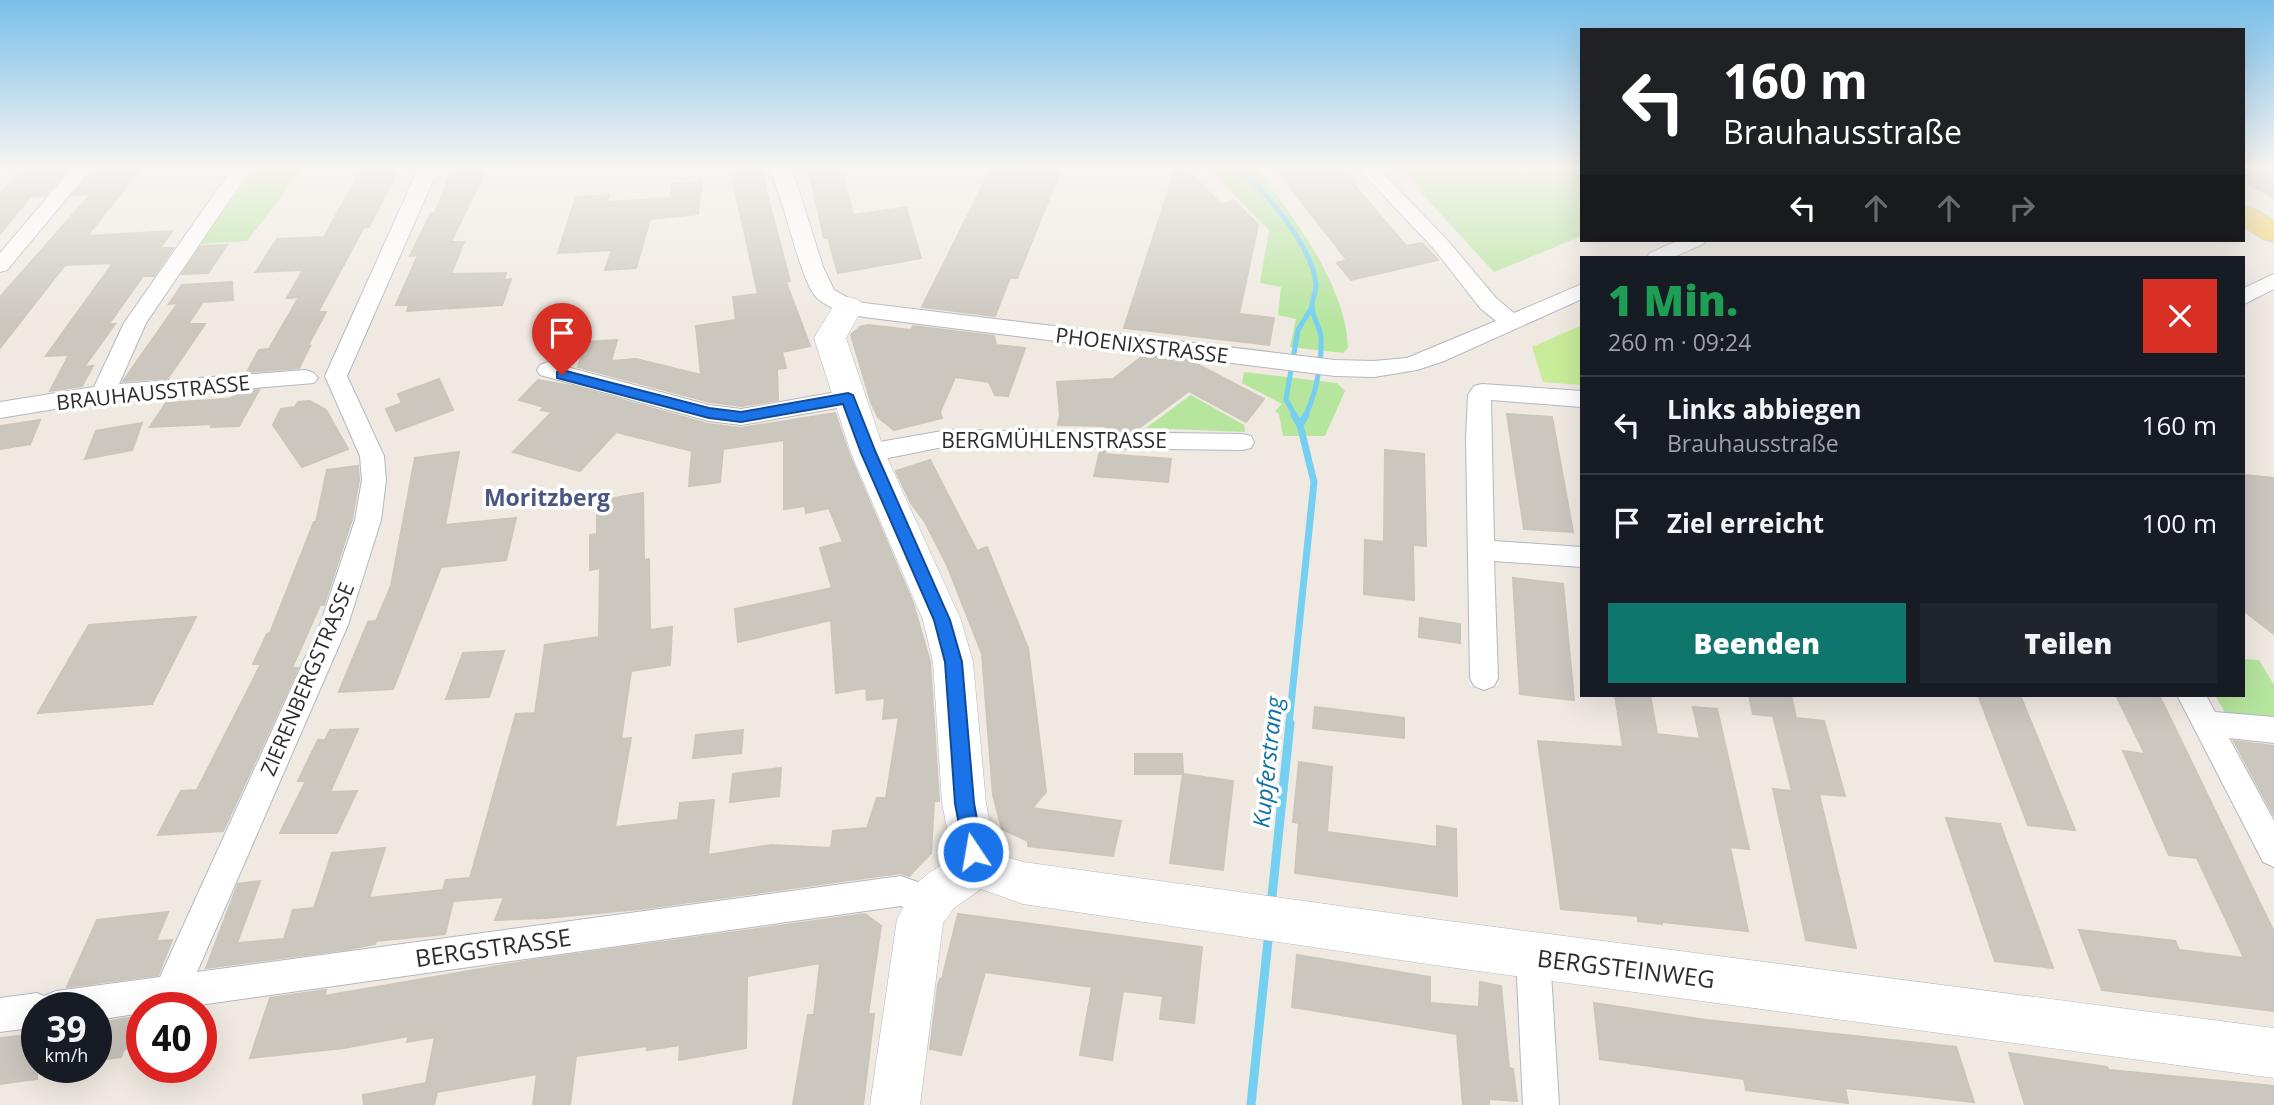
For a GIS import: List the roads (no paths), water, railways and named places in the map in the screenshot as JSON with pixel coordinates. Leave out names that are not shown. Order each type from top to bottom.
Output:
[{"type":"main road","points":[[2250,219],[2274,233]]},
{"type":"street","points":[[0,266],[40,219]]},
{"type":"street","points":[[103,393],[135,323],[207,219]]},
{"type":"street","name":"ZIERENBERGSTRASSE","points":[[170,992],[334,625],[368,520],[374,480],[372,456],[336,376],[406,219]]},
{"type":"street","points":[[798,219],[813,267],[825,294],[848,307],[830,338],[848,398],[868,453],[942,620],[953,662],[967,827],[973,852],[982,866],[942,888],[928,901],[917,932],[895,1105]]},
{"type":"street","points":[[1416,219],[1442,246],[1488,303],[1512,322]]},
{"type":"street","points":[[1659,256],[1691,242]]},
{"type":"street","points":[[2245,296],[2274,280]]},
{"type":"street","name":"PHOENIXSTRASSE","points":[[848,307],[1280,362],[1374,369],[1409,365],[1436,356],[1580,292]]},
{"type":"street","points":[[548,370],[709,413],[741,417],[848,398]]},
{"type":"street","name":"BRAUHAUSSTRASSE","points":[[0,410],[103,393],[306,378]]},
{"type":"street","points":[[1484,678],[1478,439],[1480,395],[1482,392],[1580,399]]},
{"type":"street","name":"BERGMÜHLENSTRASSE","points":[[868,453],[948,438],[1242,442]]},
{"type":"street","points":[[1480,550],[1580,557]]},
{"type":"street","points":[[2192,697],[2274,852]]},
{"type":"street","points":[[2207,724],[2274,730]]},
{"type":"street","name":"BERGSTEINWEG","points":[[982,866],[999,877],[1023,883],[1304,924],[2274,1052]]},
{"type":"street","name":"BERGSTRASSE","points":[[177,992],[901,891],[928,901]]},
{"type":"street","points":[[1533,956],[1541,1105]]},
{"type":"street","points":[[0,1015],[21,1012]]},
{"type":"waterway","name":"Kupferstrang","points":[[1285,219],[1313,271],[1316,285],[1312,307]]},
{"type":"waterway","name":"Kupferstrang","points":[[1295,416],[1286,399],[1298,330],[1312,307]]},
{"type":"waterway","name":"Kupferstrang","points":[[1305,416],[1315,388],[1321,347],[1312,307]]},
{"type":"waterway","name":"Kupferstrang","points":[[1294,415],[1300,425]]},
{"type":"waterway","name":"Kupferstrang","points":[[1300,425],[1306,415]]},
{"type":"waterway","name":"Kupferstrang","points":[[1289,724],[1314,482],[1300,425]]},
{"type":"waterway","name":"Kupferstrang","points":[[1271,906],[1290,723]]},
{"type":"waterway","name":"Kupferstrang","points":[[1251,1105],[1269,931]]},
{"type":"district","name":"Moritzberg","points":[[547,497]]}]
